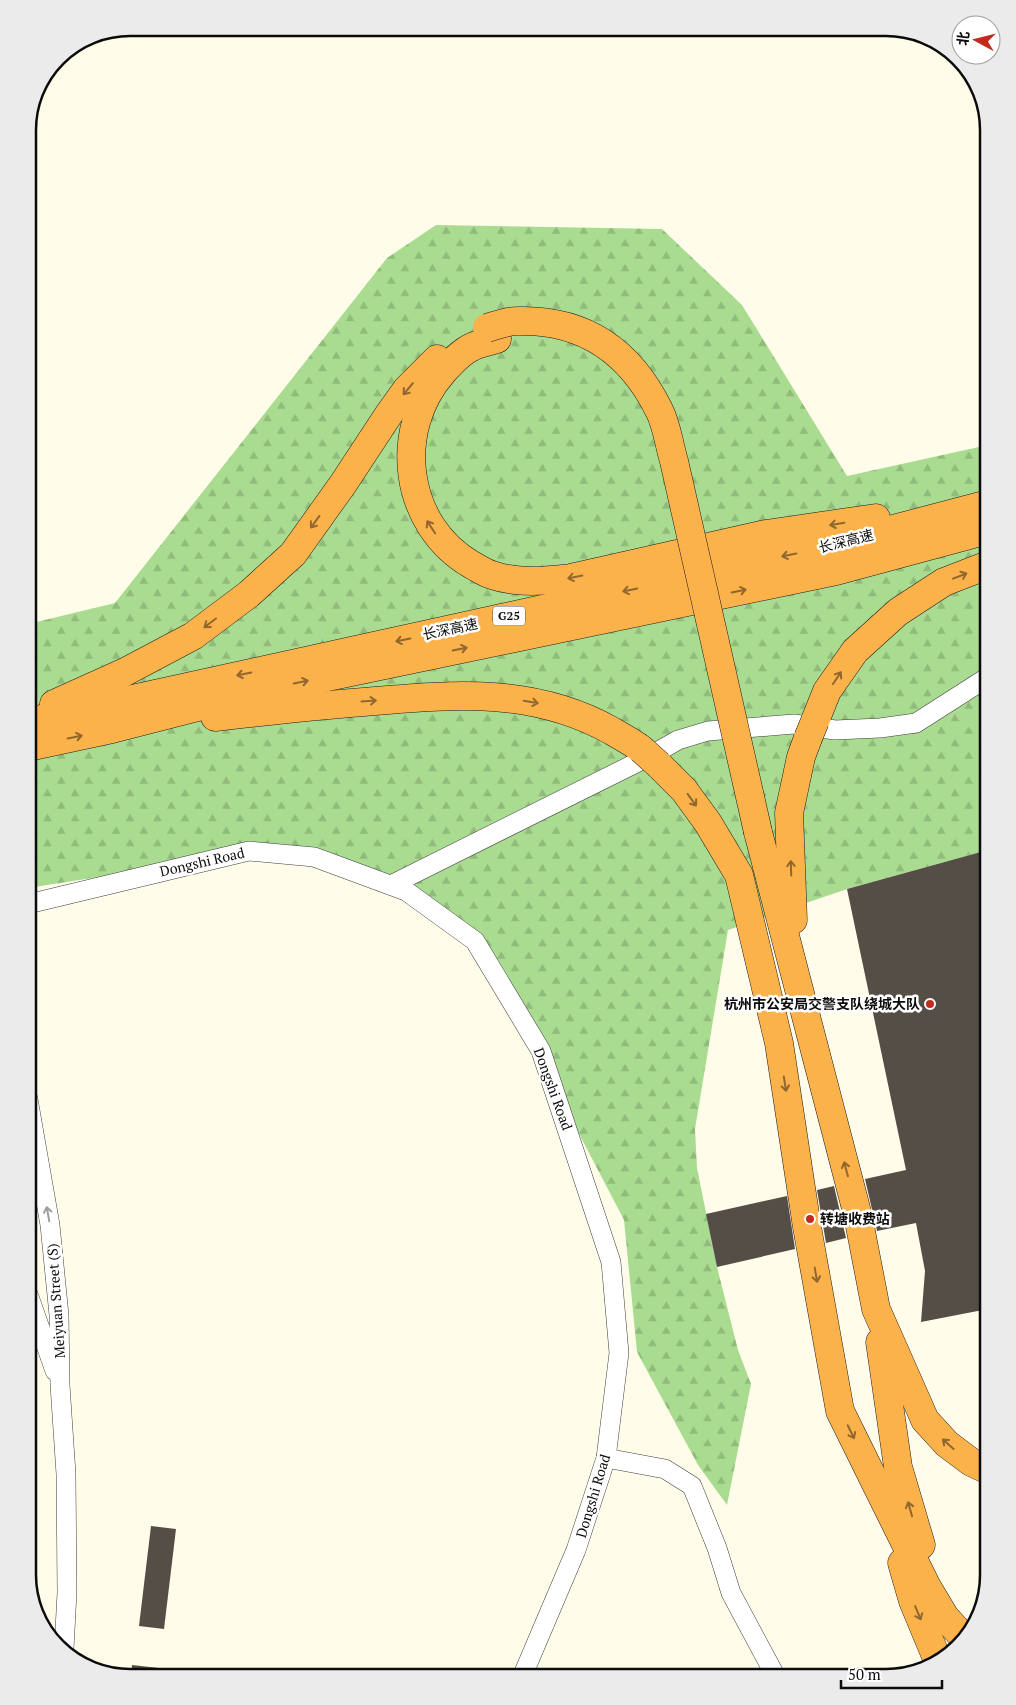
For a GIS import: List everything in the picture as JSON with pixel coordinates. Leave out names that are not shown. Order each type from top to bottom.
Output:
[{"type":"highway","points":[[959,1633],[945,1616],[927,1587],[840,1411],[807,1226],[779,1043],[770,927],[752,834],[674,461],[660,411],[637,373],[617,352],[596,338],[562,325],[515,321],[492,333],[451,363],[433,384],[417,416],[411,450],[413,483],[422,513],[438,536],[459,557],[490,575],[515,581],[540,582],[571,578],[766,534],[980,503]]},
{"type":"highway","points":[[36,712],[125,672],[193,636],[249,594],[293,554],[407,389],[427,368],[462,338],[492,333]]},
{"type":"highway","name":"长深高速","points":[[36,720],[825,547],[980,504]]},
{"type":"highway","name":"长深高速","points":[[36,745],[270,689],[836,571],[980,532]]},
{"type":"highway","points":[[798,987],[792,902],[789,813],[801,757],[827,691],[854,651],[898,612],[944,582],[980,568]]},
{"type":"highway","points":[[112,728],[315,705],[466,695],[508,698],[547,705],[590,718],[634,744],[684,790],[708,822],[739,874],[779,1043]]},
{"type":"highway","points":[[752,834],[798,987],[858,1216],[876,1309],[898,1467],[919,1540],[931,1570],[950,1604],[967,1622]]},
{"type":"highway","points":[[876,1309],[925,1420],[947,1444],[971,1462],[980,1466]]},
{"type":"highway","points":[[884,1499],[913,1601],[935,1654]]},
{"type":"street","points":[[391,885],[650,756],[678,740],[708,731],[794,724],[835,730],[880,728],[916,723],[980,682]]},
{"type":"street","name":"Dongshi Road","points":[[36,902],[249,851],[314,857],[406,890],[475,941],[541,1051],[611,1262],[620,1353],[606,1458],[576,1550],[525,1669]]},
{"type":"street","name":"Meiyuan Street (S)","points":[[36,1145],[50,1225],[59,1315],[60,1385],[66,1474],[67,1592],[64,1641]]},
{"type":"street","name":"Meiyuan Street (S)","points":[[36,1317],[60,1385]]},
{"type":"street","points":[[606,1458],[665,1469],[692,1486],[717,1548],[730,1593],[771,1669]]},
{"type":"green space","points":[[436,225],[662,229],[742,305],[847,476],[980,447],[980,852],[847,889],[728,930],[695,1129],[697,1168],[717,1267],[738,1350],[751,1384],[727,1505],[698,1465],[637,1352],[624,1220],[550,1078],[475,941],[391,885],[314,857],[220,858],[36,887],[36,622],[115,603],[387,258]]},
{"type":"building","name":"杭州市公安局交警支队绕城大队","points":[[980,852],[980,1311],[921,1322],[925,1271],[916,1223],[877,1231],[865,1179],[906,1170],[847,889]]},
{"type":"building","points":[[834,1186],[846,1238],[826,1243],[817,1190]]},
{"type":"building","points":[[787,1196],[795,1249],[717,1267],[706,1214]]},
{"type":"building","points":[[151,1526],[176,1529],[164,1629],[139,1626]]},
{"type":"building","points":[[132,1665],[168,1669],[132,1669]]},
{"type":"place","name":"杭州市公安局交警支队绕城大队","points":[[930,1004]]},
{"type":"place","name":"转塘收费站","points":[[810,1219]]}]
